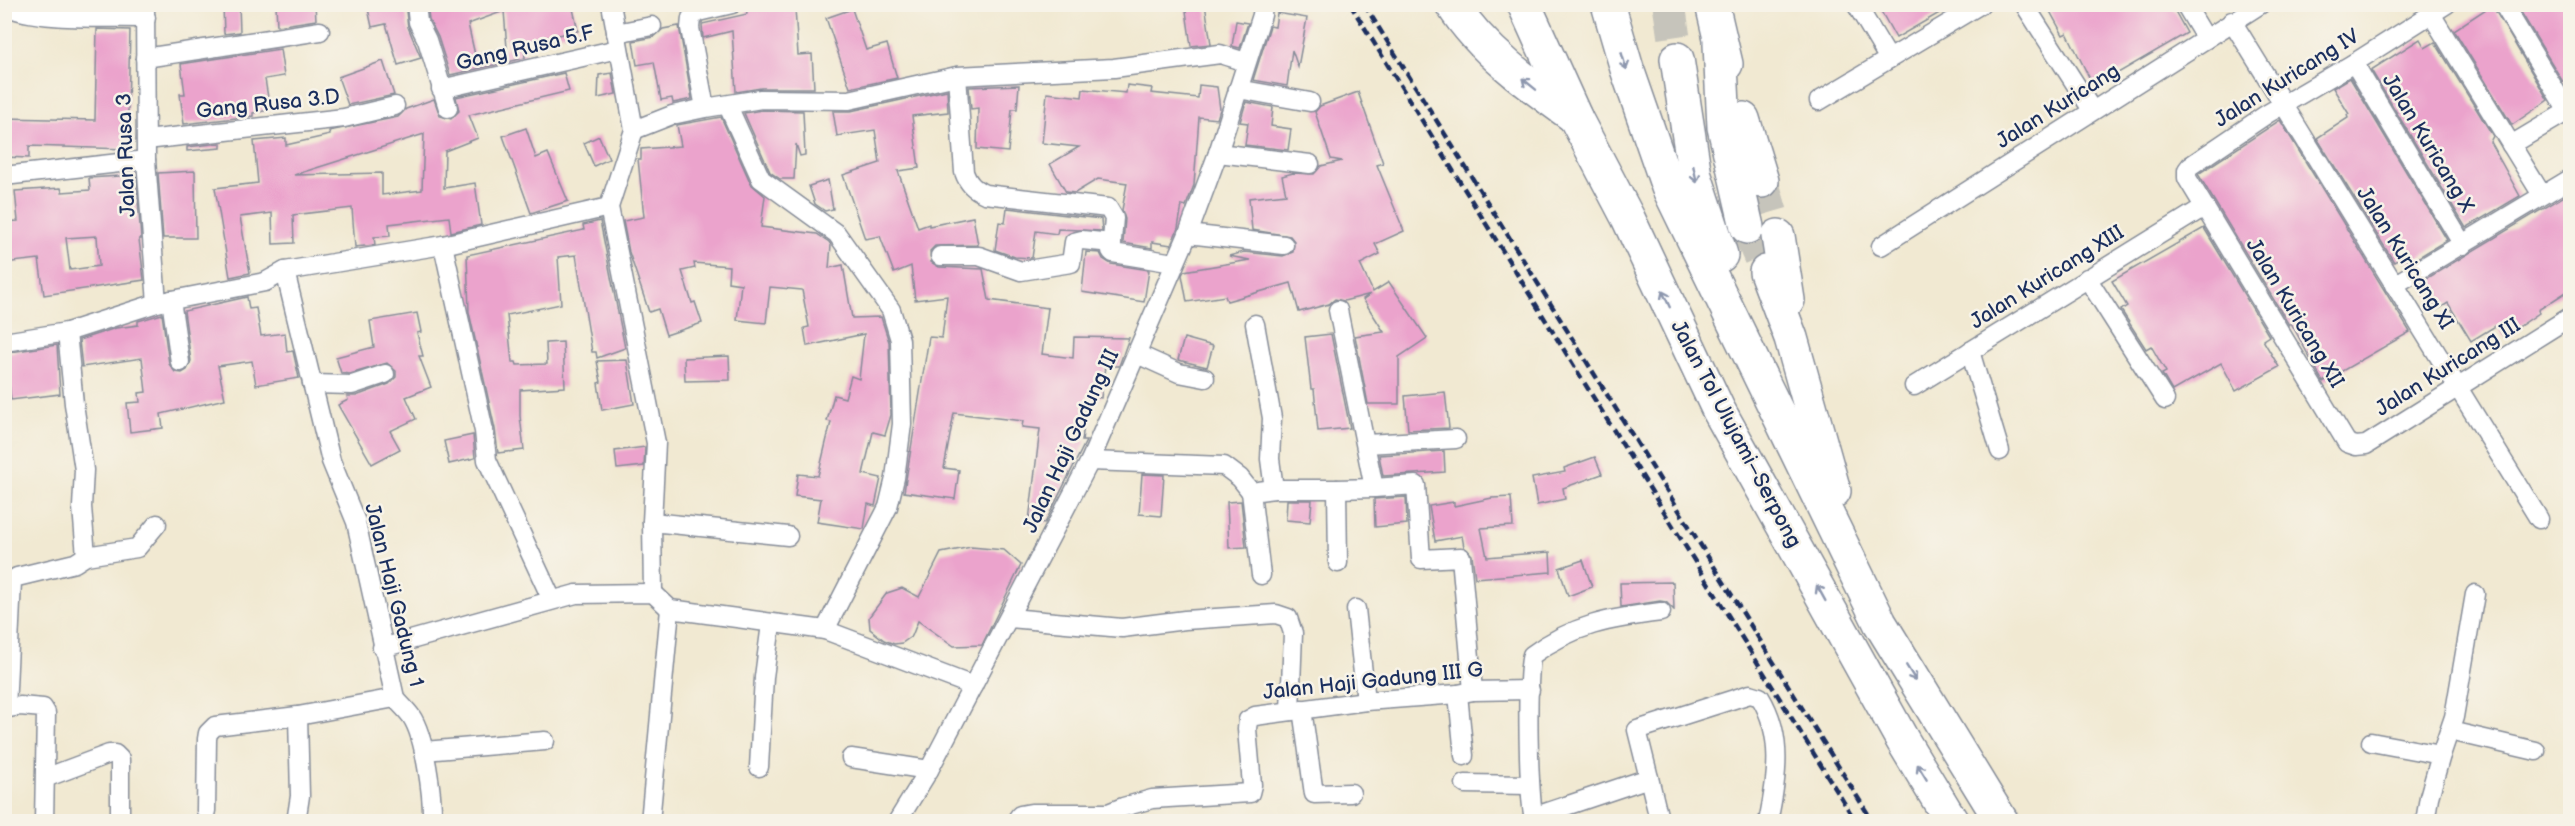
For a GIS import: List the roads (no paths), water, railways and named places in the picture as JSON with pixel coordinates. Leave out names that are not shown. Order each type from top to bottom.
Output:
[{"type":"highway","points":[[1452,4],[1468,29],[1485,45],[1530,85],[1576,118]]},
{"type":"highway","name":"Jalan Tol Ulujami–Serpong","points":[[1524,4],[1576,118],[1628,218],[1718,409],[1903,741],[1952,822]]},
{"type":"highway","name":"Jalan Tol Ulujami–Serpong","points":[[1608,4],[1627,69],[1668,187],[1880,623],[2002,822]]},
{"type":"highway","points":[[1712,4],[1720,44],[1761,181]]},
{"type":"highway","points":[[1720,44],[1724,127],[1747,227]]},
{"type":"highway","points":[[1677,59],[1695,176],[1715,242],[1766,359],[1833,489]]},
{"type":"highway","points":[[1778,236],[1786,278],[1791,338]]},
{"type":"highway","points":[[1766,272],[1791,338],[1833,489],[1880,623]]},
{"type":"street","points":[[4,4],[14,10],[36,14],[145,11]]},
{"type":"street","points":[[416,4],[418,22],[427,40],[448,108]]},
{"type":"street","points":[[611,4],[634,130],[609,207],[656,443],[652,522],[654,593],[670,609],[825,630],[973,686]]},
{"type":"street","points":[[705,108],[690,28],[691,18],[698,12],[732,4]]},
{"type":"street","name":"Jalan Haji Gadung III","points":[[897,822],[929,770],[1090,461],[1188,234],[1218,153],[1245,62],[1262,15],[1263,4]]},
{"type":"street","points":[[1856,4],[1889,59]]},
{"type":"street","points":[[1819,101],[1981,4]]},
{"type":"street","points":[[2024,4],[2092,110]]},
{"type":"street","points":[[2185,4],[2206,39]]},
{"type":"street","name":"Jalan Kuricang","points":[[1881,246],[2261,4]]},
{"type":"street","name":"Jalan Kuricang IV","points":[[2204,207],[2187,178],[2187,170],[2190,166],[2447,4]]},
{"type":"street","points":[[2502,4],[2569,113],[2511,145]]},
{"type":"street","name":"Jalan Rusa 3","points":[[145,11],[146,160],[164,302],[180,362]]},
{"type":"street","points":[[2431,14],[2542,195]]},
{"type":"street","name":"Jalan Kuricang XI","points":[[2232,21],[2539,519]]},
{"type":"street","name":"Gang Rusa 5.F","points":[[441,89],[617,41],[652,26]]},
{"type":"street","points":[[145,58],[320,31]]},
{"type":"street","points":[[634,130],[672,115],[705,108],[761,99],[849,100],[957,76],[1114,68],[1220,54],[1245,62]]},
{"type":"street","name":"Jalan Kuricang X","points":[[2354,63],[2463,245]]},
{"type":"street","points":[[957,76],[964,172],[968,182],[985,194],[1108,208],[1114,214],[1111,251],[1117,255],[1174,263]]},
{"type":"street","points":[[1238,89],[1310,102]]},
{"type":"street","name":"Gang Rusa 3.D","points":[[146,140],[344,118],[395,106]]},
{"type":"street","points":[[728,106],[761,179],[837,234],[891,310],[900,340],[902,424],[895,478],[888,507],[825,630]]},
{"type":"street","points":[[1218,153],[1310,164]]},
{"type":"street","points":[[4,176],[146,160]]},
{"type":"street","points":[[2394,285],[2571,179]]},
{"type":"street","points":[[5,338],[67,332],[164,302],[265,282],[285,271],[442,245],[609,207]]},
{"type":"street","name":"Jalan Kuricang XIII","points":[[1914,386],[2204,207]]},
{"type":"street","name":"Jalan Kuricang XII","points":[[2204,207],[2347,443]]},
{"type":"street","points":[[1188,234],[1284,245]]},
{"type":"street","points":[[940,256],[979,256],[1021,271],[1071,263],[1074,242],[1082,240],[1112,243]]},
{"type":"street","points":[[442,245],[484,431],[487,460],[552,600]]},
{"type":"street","name":"Jalan Haji Gadung 1","points":[[285,271],[331,461],[356,522],[382,648],[395,698],[412,717],[424,751],[432,822]]},
{"type":"street","points":[[2087,278],[2165,400]]},
{"type":"street","points":[[1338,310],[1374,488]]},
{"type":"street","name":"Jalan Kuricang III","points":[[2347,443],[2356,447],[2366,445],[2571,317]]},
{"type":"street","points":[[1255,324],[1272,418],[1270,459],[1274,489]]},
{"type":"street","points":[[67,332],[74,405],[84,470],[82,507],[86,556]]},
{"type":"street","points":[[1970,351],[2000,451]]},
{"type":"street","points":[[1137,354],[1179,373],[1205,378]]},
{"type":"street","points":[[312,384],[352,385],[385,374]]},
{"type":"street","points":[[1366,444],[1455,440]]},
{"type":"street","points":[[1090,461],[1224,466],[1240,478],[1251,492],[1261,575]]},
{"type":"street","points":[[1251,492],[1274,489],[1416,486],[1421,559],[1461,557],[1466,692],[1464,756]]},
{"type":"street","points":[[1333,489],[1338,563]]},
{"type":"street","points":[[652,522],[788,536]]},
{"type":"street","points":[[44,822],[46,712],[43,708],[21,706],[5,709],[12,581],[17,577],[75,563],[86,556],[137,548],[157,524]]},
{"type":"street","points":[[382,648],[576,594],[654,593]]},
{"type":"street","points":[[2425,822],[2440,755],[2450,731],[2475,594]]},
{"type":"street","points":[[650,822],[670,609]]},
{"type":"street","points":[[1356,609],[1366,701]]},
{"type":"street","points":[[1649,778],[1534,819],[1530,785],[1530,661],[1532,655],[1573,630],[1601,622],[1661,612]]},
{"type":"street","points":[[1010,618],[1114,628],[1185,620],[1276,614],[1288,618],[1293,633],[1296,710],[1314,794],[1351,794]]},
{"type":"street","points":[[759,767],[764,677],[771,624]]},
{"type":"street","name":"Jalan Haji Gadung III G","points":[[1016,822],[1020,815],[1031,813],[1108,813],[1152,799],[1250,793],[1252,785],[1248,720],[1255,716],[1366,701],[1466,692],[1530,690]]},
{"type":"street","points":[[1658,816],[1637,729],[1750,693],[1760,697],[1775,729],[1775,777],[1768,822]]},
{"type":"street","points":[[206,811],[207,739],[215,726],[298,716],[395,698]]},
{"type":"street","points":[[296,822],[300,796],[298,716]]},
{"type":"street","points":[[2450,731],[2536,751]]},
{"type":"street","points":[[424,751],[545,741]]},
{"type":"street","points":[[2371,742],[2440,755]]},
{"type":"street","points":[[45,778],[109,754],[115,754],[120,759],[120,822]]},
{"type":"street","points":[[851,758],[929,770]]},
{"type":"street","points":[[1465,784],[1530,785]]},
{"type":"tunnel","points":[[1669,4],[1677,59]]},
{"type":"tunnel","points":[[1762,181],[1778,236]]},
{"type":"tunnel","points":[[1747,227],[1766,272]]},
{"type":"railway","points":[[1350,4],[1856,822]]},
{"type":"railway","points":[[1364,4],[1873,822]]}]
